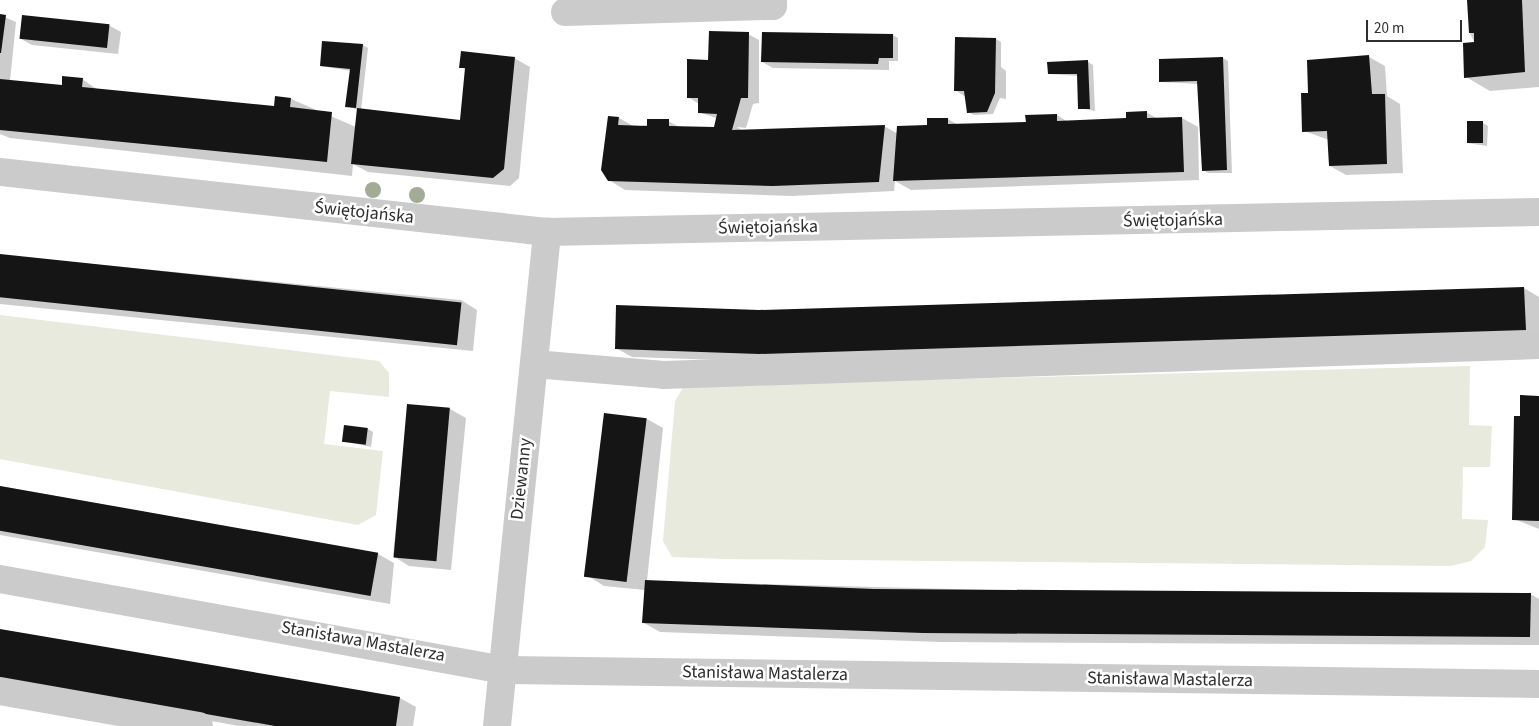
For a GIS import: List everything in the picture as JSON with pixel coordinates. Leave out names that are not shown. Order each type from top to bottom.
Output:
[{"type":"street","points":[[565,12],[773,6],[773,0]]},
{"type":"street","name":"Świętojańska","points":[[0,172],[547,232],[1539,212]]},
{"type":"street","name":"Dziewanny","points":[[498,726],[547,232]]},
{"type":"street","points":[[534,364],[664,375],[1539,345]]},
{"type":"street","name":"Stanisława Mastalerza","points":[[0,578],[504,670],[1539,684]]},
{"type":"street","points":[[0,691],[199,726]]},
{"type":"shaded area","points":[[0,315],[379,361],[389,373],[389,397],[330,391],[324,444],[383,451],[376,515],[358,525],[0,459]]},
{"type":"shaded area","points":[[1470,366],[1469,425],[1492,426],[1490,467],[1463,467],[1462,519],[1488,520],[1485,547],[1471,561],[1451,566],[725,559],[672,557],[663,541],[675,401],[684,386]]},
{"type":"building","points":[[1467,0],[1522,0],[1525,72],[1464,78],[1463,43],[1474,42],[1474,33],[1469,33]]},
{"type":"building","points":[[0,14],[6,15],[1,53],[0,53]]},
{"type":"building","points":[[22,15],[110,24],[107,48],[19,39]]},
{"type":"building","points":[[709,31],[749,32],[748,98],[741,98],[732,130],[885,125],[879,182],[773,186],[608,181],[601,170],[608,116],[619,117],[618,125],[647,126],[647,119],[669,119],[669,126],[714,127],[717,114],[698,113],[698,98],[687,98],[687,59],[708,60]]},
{"type":"building","points":[[762,32],[893,34],[893,58],[879,58],[878,64],[761,62]]},
{"type":"building","points":[[955,37],[996,38],[995,93],[987,112],[967,113],[964,91],[954,91]]},
{"type":"building","points":[[322,41],[363,44],[356,108],[345,107],[350,69],[320,66]]},
{"type":"building","points":[[461,51],[515,57],[504,169],[493,178],[351,164],[357,108],[460,120],[465,68],[459,68]]},
{"type":"building","points":[[1369,55],[1372,94],[1385,94],[1387,164],[1329,166],[1327,131],[1302,132],[1301,93],[1308,93],[1307,60]]},
{"type":"building","points":[[1223,57],[1227,170],[1202,171],[1197,81],[1159,82],[1159,59]]},
{"type":"building","points":[[1088,60],[1090,109],[1078,109],[1077,74],[1048,74],[1047,62]]},
{"type":"building","points":[[62,76],[83,78],[82,87],[274,106],[275,96],[291,98],[290,107],[332,112],[327,162],[0,130],[0,79],[62,85]]},
{"type":"building","points":[[1147,111],[1147,118],[1182,117],[1184,172],[893,181],[897,126],[927,125],[927,118],[948,118],[948,124],[1026,122],[1025,115],[1057,114],[1057,121],[1126,118],[1126,112]]},
{"type":"building","points":[[1467,121],[1483,121],[1483,143],[1467,143]]},
{"type":"building","points":[[0,254],[461,303],[457,345],[0,297]]},
{"type":"building","points":[[1524,287],[1526,330],[759,354],[615,349],[616,305],[759,310]]},
{"type":"building","points":[[1520,395],[1539,396],[1539,521],[1512,520],[1514,416],[1520,416]]},
{"type":"building","points":[[407,404],[450,408],[436,561],[394,557]]},
{"type":"building","points":[[604,413],[647,418],[627,582],[584,577]]},
{"type":"building","points":[[344,425],[368,428],[366,445],[342,442]]},
{"type":"building","points":[[0,486],[378,553],[371,596],[0,531]]},
{"type":"building","points":[[645,580],[874,589],[1531,593],[1530,637],[923,633],[642,623]]},
{"type":"building","points":[[0,629],[400,697],[396,726],[275,726],[0,678]]}]
